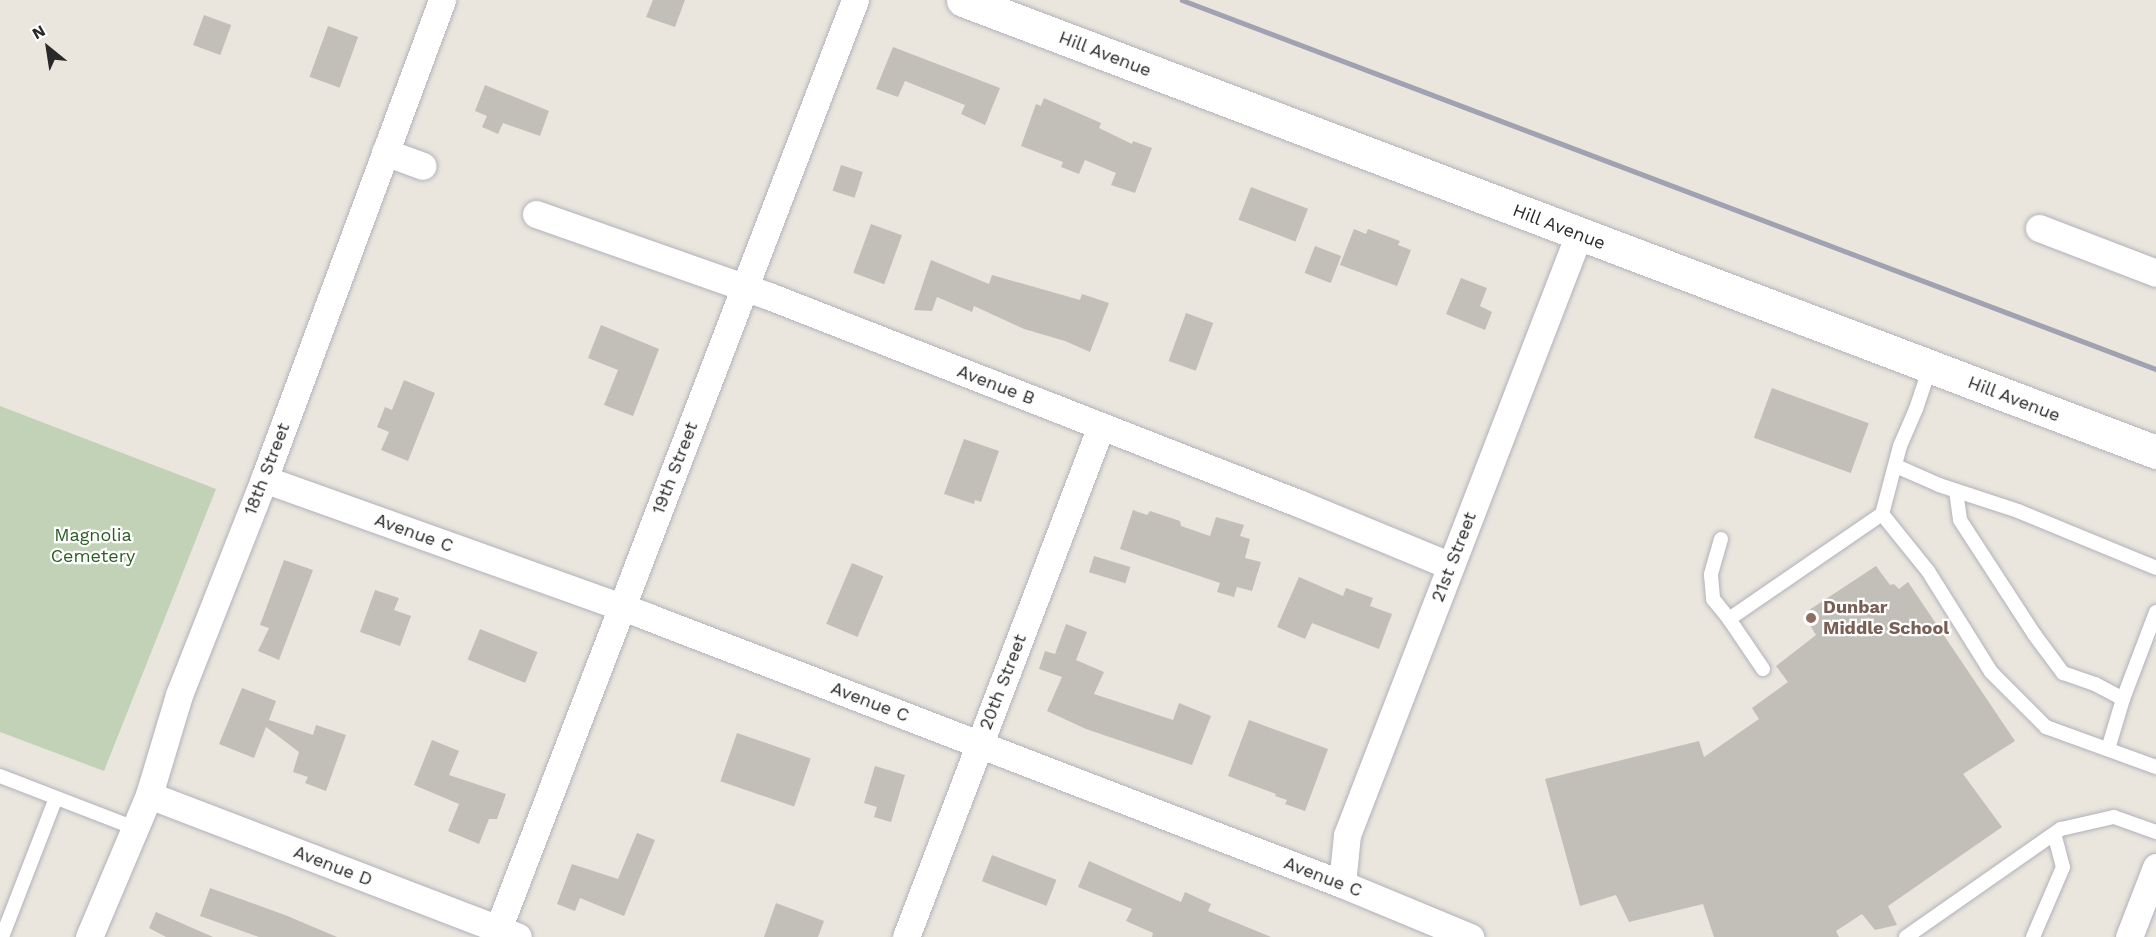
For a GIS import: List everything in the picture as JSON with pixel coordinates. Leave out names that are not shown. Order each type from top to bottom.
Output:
[{"type":"street","name":"18th Street","points":[[89,937],[149,795],[179,695],[264,479],[442,0]]},
{"type":"street","name":"19th Street","points":[[504,935],[622,607],[855,0]]},
{"type":"street","name":"Hill Avenue","points":[[963,0],[2156,452]]},
{"type":"street","points":[[386,152],[423,166]]},
{"type":"street","name":"Avenue B","points":[[536,214],[745,287],[1451,566]]},
{"type":"street","points":[[2039,228],[2156,273]]},
{"type":"street","name":"21st Street","points":[[1342,884],[1347,835],[1579,234]]},
{"type":"street","name":"20th Street","points":[[906,937],[1101,426]]},
{"type":"street","name":"Avenue C","points":[[264,479],[622,607],[1342,884],[1470,937]]},
{"type":"street","name":"Avenue D","points":[[149,795],[504,935]]},
{"type":"street","points":[[2129,937],[2156,867]]},
{"type":"lane","points":[[1729,619],[1882,514],[1900,446],[1916,409],[1930,367]]},
{"type":"lane","points":[[1896,466],[2018,511],[2156,568]]},
{"type":"lane","points":[[1956,490],[1960,520],[2034,634],[2063,673],[2095,684],[2123,699]]},
{"type":"lane","points":[[1882,514],[1928,571],[1991,672],[2046,727],[2156,767]]},
{"type":"lane","points":[[1720,539],[1711,575],[1713,599],[1763,669]]},
{"type":"lane","points":[[2108,749],[2123,699],[2156,612]]},
{"type":"lane","points":[[0,776],[135,828]]},
{"type":"lane","points":[[2,937],[56,798]]},
{"type":"lane","points":[[1906,937],[2061,829],[2114,817],[2156,832]]},
{"type":"lane","points":[[2033,937],[2063,867],[2054,834]]},
{"type":"green space","name":"Magnolia Cemetery","points":[[0,406],[216,489],[104,771],[0,732]]},
{"type":"building","points":[[653,0],[685,0],[675,27],[646,17]]},
{"type":"building","points":[[204,15],[231,25],[220,55],[193,45]]},
{"type":"building","points":[[328,26],[358,37],[340,88],[310,77]]},
{"type":"building","points":[[893,47],[1000,88],[985,125],[961,114],[965,105],[905,81],[898,97],[876,89]]},
{"type":"building","points":[[485,85],[549,111],[540,136],[503,123],[498,134],[482,127],[487,116],[475,111]]},
{"type":"building","points":[[1044,98],[1101,123],[1099,128],[1132,144],[1133,141],[1152,148],[1135,193],[1111,185],[1116,173],[1085,160],[1079,174],[1061,167],[1063,162],[1021,146],[1036,104],[1041,106]]},
{"type":"building","points":[[841,165],[863,172],[855,198],[833,191]]},
{"type":"building","points":[[1251,187],[1308,209],[1295,242],[1238,220]]},
{"type":"building","points":[[871,224],[902,235],[884,284],[853,273]]},
{"type":"building","points":[[1354,229],[1366,234],[1368,229],[1400,241],[1398,245],[1411,250],[1397,286],[1340,265]]},
{"type":"building","points":[[1315,246],[1341,256],[1331,283],[1305,273]]},
{"type":"building","points":[[931,260],[989,284],[992,275],[1080,300],[1082,294],[1109,303],[1090,352],[1065,341],[1024,329],[974,306],[972,312],[937,297],[932,311],[914,310]]},
{"type":"building","points":[[1461,278],[1487,288],[1480,306],[1492,312],[1485,330],[1446,314]]},
{"type":"building","points":[[1186,313],[1213,323],[1196,371],[1169,361]]},
{"type":"building","points":[[601,325],[659,349],[633,416],[604,405],[618,370],[588,358]]},
{"type":"building","points":[[404,380],[435,393],[408,461],[381,450],[389,432],[377,427],[385,407],[392,410]]},
{"type":"building","points":[[1772,388],[1869,423],[1851,473],[1754,438]]},
{"type":"building","points":[[964,439],[999,451],[981,502],[975,500],[974,504],[944,494]]},
{"type":"building","points":[[1133,510],[1147,515],[1150,511],[1180,521],[1181,526],[1210,536],[1216,517],[1244,525],[1240,536],[1250,539],[1245,558],[1261,562],[1252,591],[1237,587],[1234,597],[1217,592],[1220,583],[1120,549]]},
{"type":"building","points":[[1094,556],[1130,567],[1125,583],[1089,572]]},
{"type":"building","points":[[284,560],[313,570],[279,660],[258,651],[269,628],[260,625]]},
{"type":"building","points":[[852,563],[883,576],[858,637],[826,624]]},
{"type":"building","points":[[1876,566],[1890,585],[1894,584],[1899,589],[1908,582],[2015,741],[1963,774],[2002,827],[1888,906],[1897,925],[1875,930],[1862,914],[1836,931],[1839,937],[1714,937],[1703,904],[1629,922],[1616,895],[1580,906],[1545,779],[1699,741],[1704,757],[1759,719],[1752,708],[1788,682],[1776,666],[1816,635],[1803,614]]},
{"type":"building","points":[[1299,577],[1343,596],[1346,588],[1373,598],[1370,606],[1392,614],[1379,649],[1312,623],[1305,639],[1277,627]]},
{"type":"building","points":[[375,590],[399,598],[394,610],[411,616],[400,646],[360,632]]},
{"type":"building","points":[[1066,624],[1087,632],[1076,660],[1104,672],[1094,694],[1173,720],[1179,703],[1211,716],[1192,765],[1086,729],[1047,711],[1062,677],[1039,669],[1045,651],[1055,654]]},
{"type":"building","points":[[480,629],[537,652],[525,683],[468,660]]},
{"type":"building","points":[[242,688],[276,701],[269,720],[313,735],[316,725],[346,735],[326,791],[305,783],[308,777],[293,772],[299,752],[266,727],[254,758],[219,744]]},
{"type":"building","points":[[1249,720],[1328,749],[1305,811],[1285,804],[1287,800],[1275,796],[1276,794],[1228,776]]},
{"type":"building","points":[[737,733],[811,758],[794,807],[720,781]]},
{"type":"building","points":[[432,740],[459,751],[449,775],[506,794],[497,819],[489,819],[479,844],[448,831],[459,804],[414,785]]},
{"type":"building","points":[[875,766],[905,775],[891,822],[874,817],[877,807],[864,803]]},
{"type":"building","points":[[637,833],[655,840],[624,916],[580,898],[575,911],[557,904],[572,864],[618,879]]},
{"type":"building","points":[[992,855],[1056,880],[1046,906],[982,881]]},
{"type":"building","points":[[1089,861],[1181,902],[1185,892],[1211,904],[1208,911],[1271,937],[1152,937],[1153,933],[1126,921],[1132,909],[1078,887]]},
{"type":"building","points":[[210,888],[285,915],[337,937],[259,937],[200,916]]},
{"type":"building","points":[[776,903],[824,921],[818,937],[764,937]]},
{"type":"building","points":[[156,912],[213,937],[166,937],[149,928]]},
{"type":"railway","points":[[1182,0],[2156,369]]},
{"type":"place","name":"Dunbar Middle School","points":[[1811,618]]}]
